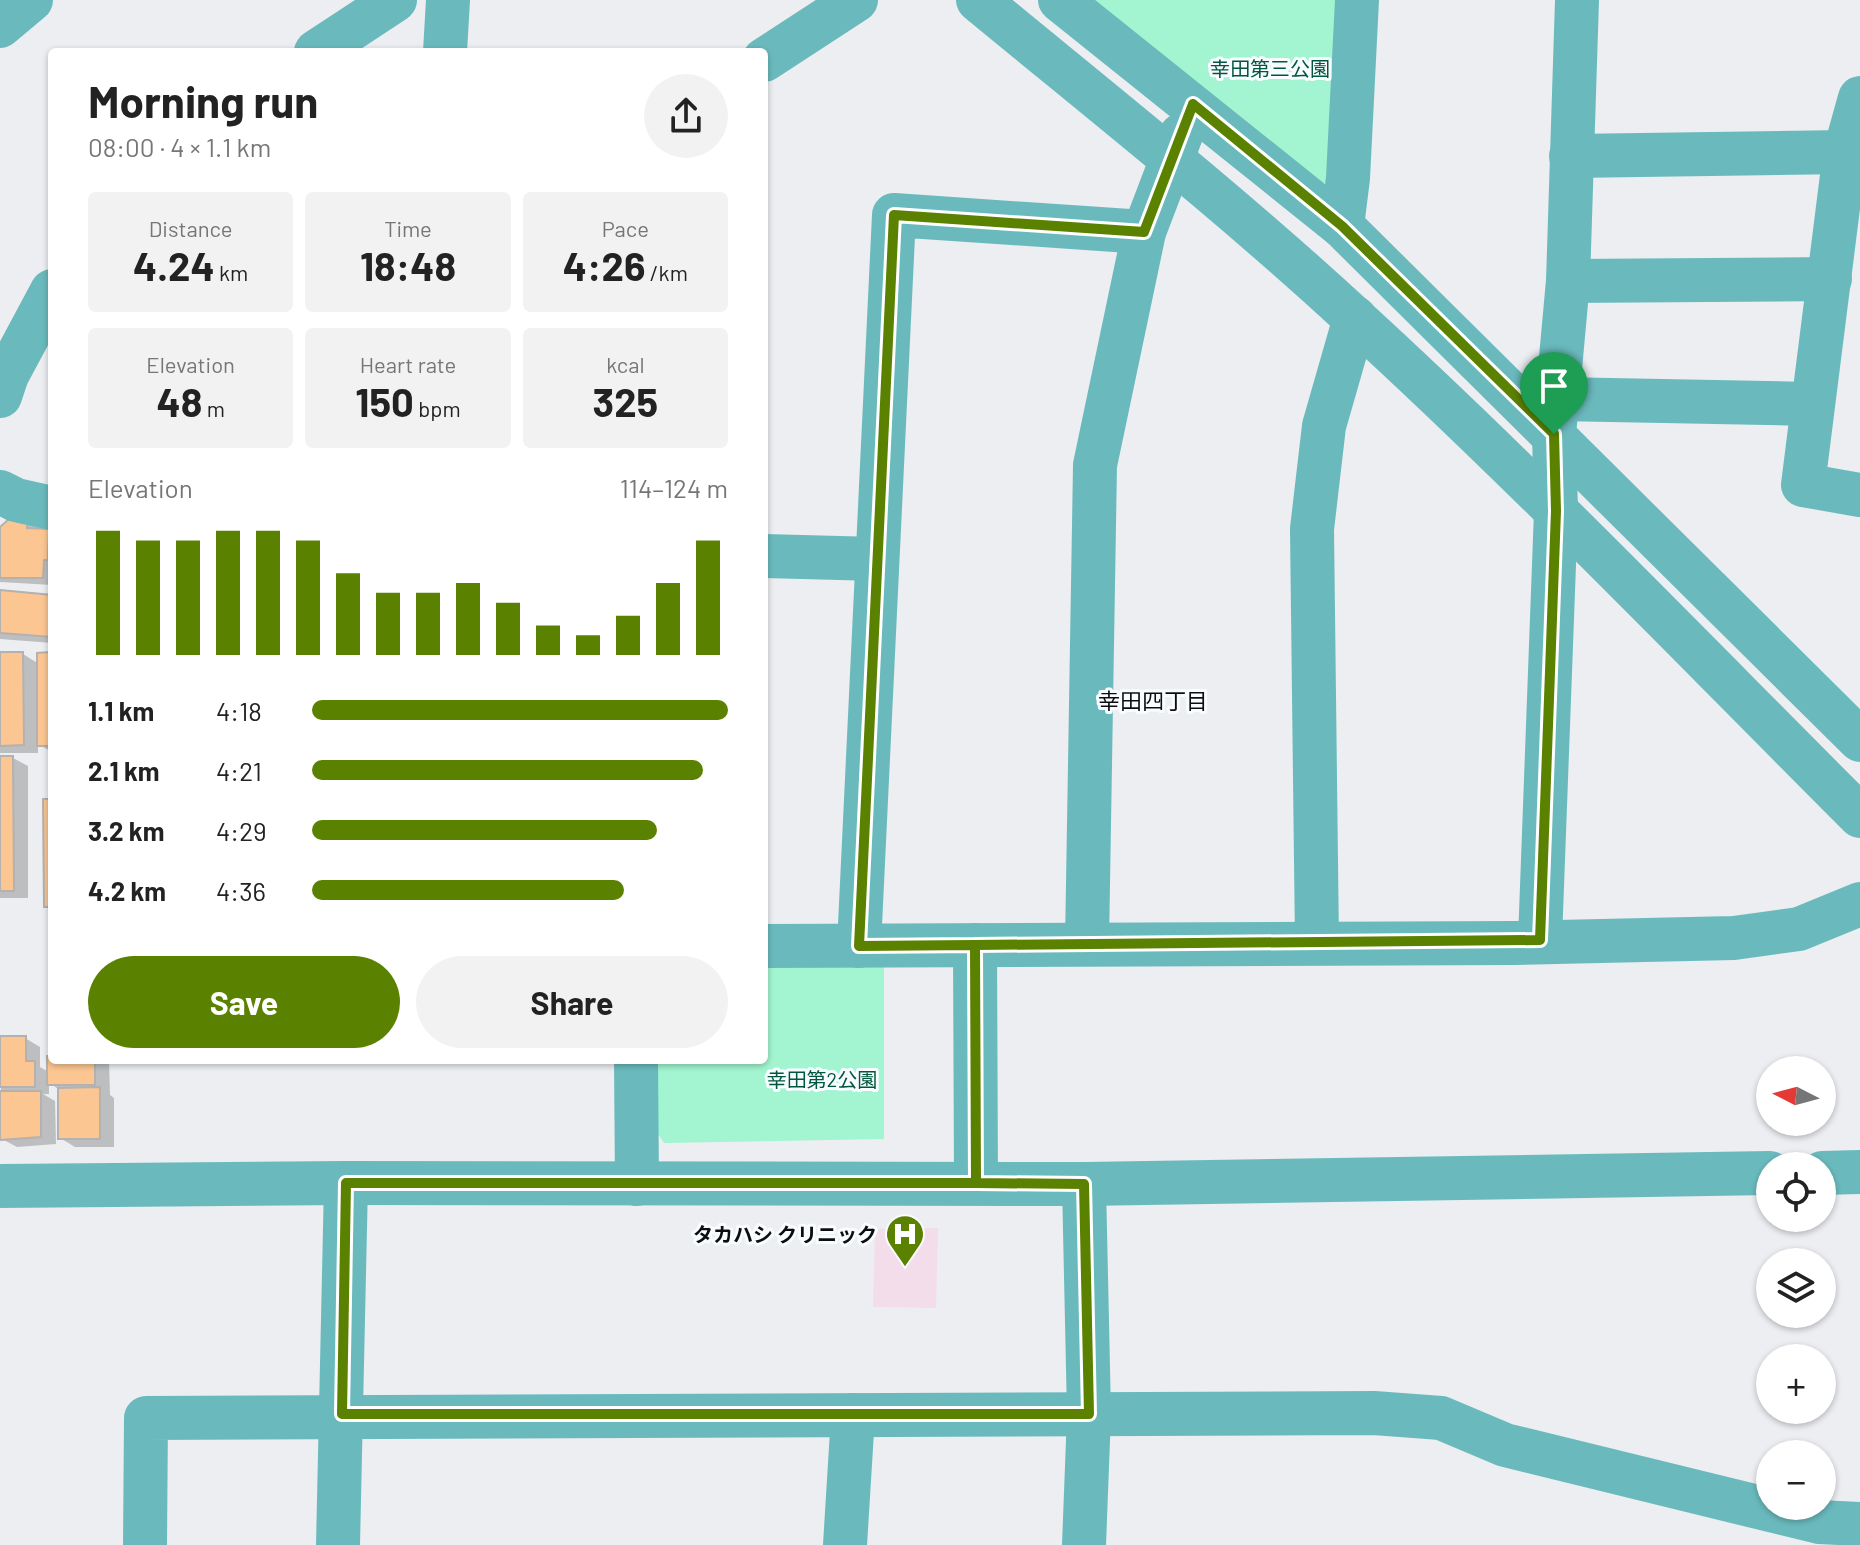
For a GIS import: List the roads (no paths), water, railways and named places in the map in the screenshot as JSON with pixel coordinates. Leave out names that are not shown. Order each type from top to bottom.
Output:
[{"type":"street","points":[[0,26],[31,0]]},
{"type":"street","points":[[322,48],[395,0]]},
{"type":"street","points":[[445,48],[448,0]]},
{"type":"street","points":[[768,57],[856,0]]},
{"type":"street","points":[[978,0],[1172,160],[1355,318],[1556,511],[1860,816]]},
{"type":"street","points":[[1060,0],[1342,226],[1556,417],[1860,740]]},
{"type":"street","points":[[1342,226],[1348,178],[1357,0]]},
{"type":"street","points":[[1540,940],[1556,511],[1556,417],[1568,281],[1577,0]]},
{"type":"street","points":[[1860,98],[1845,152],[1803,485],[1860,495]]},
{"type":"street","points":[[1087,944],[1095,465],[1144,232],[1193,104]]},
{"type":"street","points":[[1571,156],[1845,152]]},
{"type":"street","points":[[859,946],[894,215],[1144,232]]},
{"type":"street","points":[[1568,281],[1830,279]]},
{"type":"street","points":[[0,396],[7,375],[48,298]]},
{"type":"street","points":[[1317,943],[1312,529],[1324,426],[1355,318]]},
{"type":"street","points":[[1556,417],[1812,404]]},
{"type":"street","points":[[0,492],[16,500],[48,507]]},
{"type":"street","points":[[768,556],[877,559]]},
{"type":"street","points":[[768,946],[1734,938],[1799,929],[1860,904]]},
{"type":"street","points":[[975,945],[976,1183]]},
{"type":"street","points":[[636,1064],[637,1184]]},
{"type":"street","points":[[1836,1173],[1860,1172]]},
{"type":"street","points":[[0,1186],[1084,1184],[1756,1173]]},
{"type":"street","points":[[338,1545],[346,1183]]},
{"type":"street","points":[[1084,1184],[1089,1414],[1084,1545]]},
{"type":"street","points":[[145,1545],[146,1418],[342,1414],[1374,1413],[1441,1418],[1505,1445],[1832,1530]]},
{"type":"street","points":[[845,1545],[853,1415]]},
{"type":"place","name":"タカハシ クリニック","points":[[905,1268]]},
{"type":"district","name":"幸田四丁目","points":[[1153,700]]},
{"type":"park label","name":"幸田第三公園","points":[[1270,68]]},
{"type":"park label","name":"幸田第2公園","points":[[822,1079]]}]
